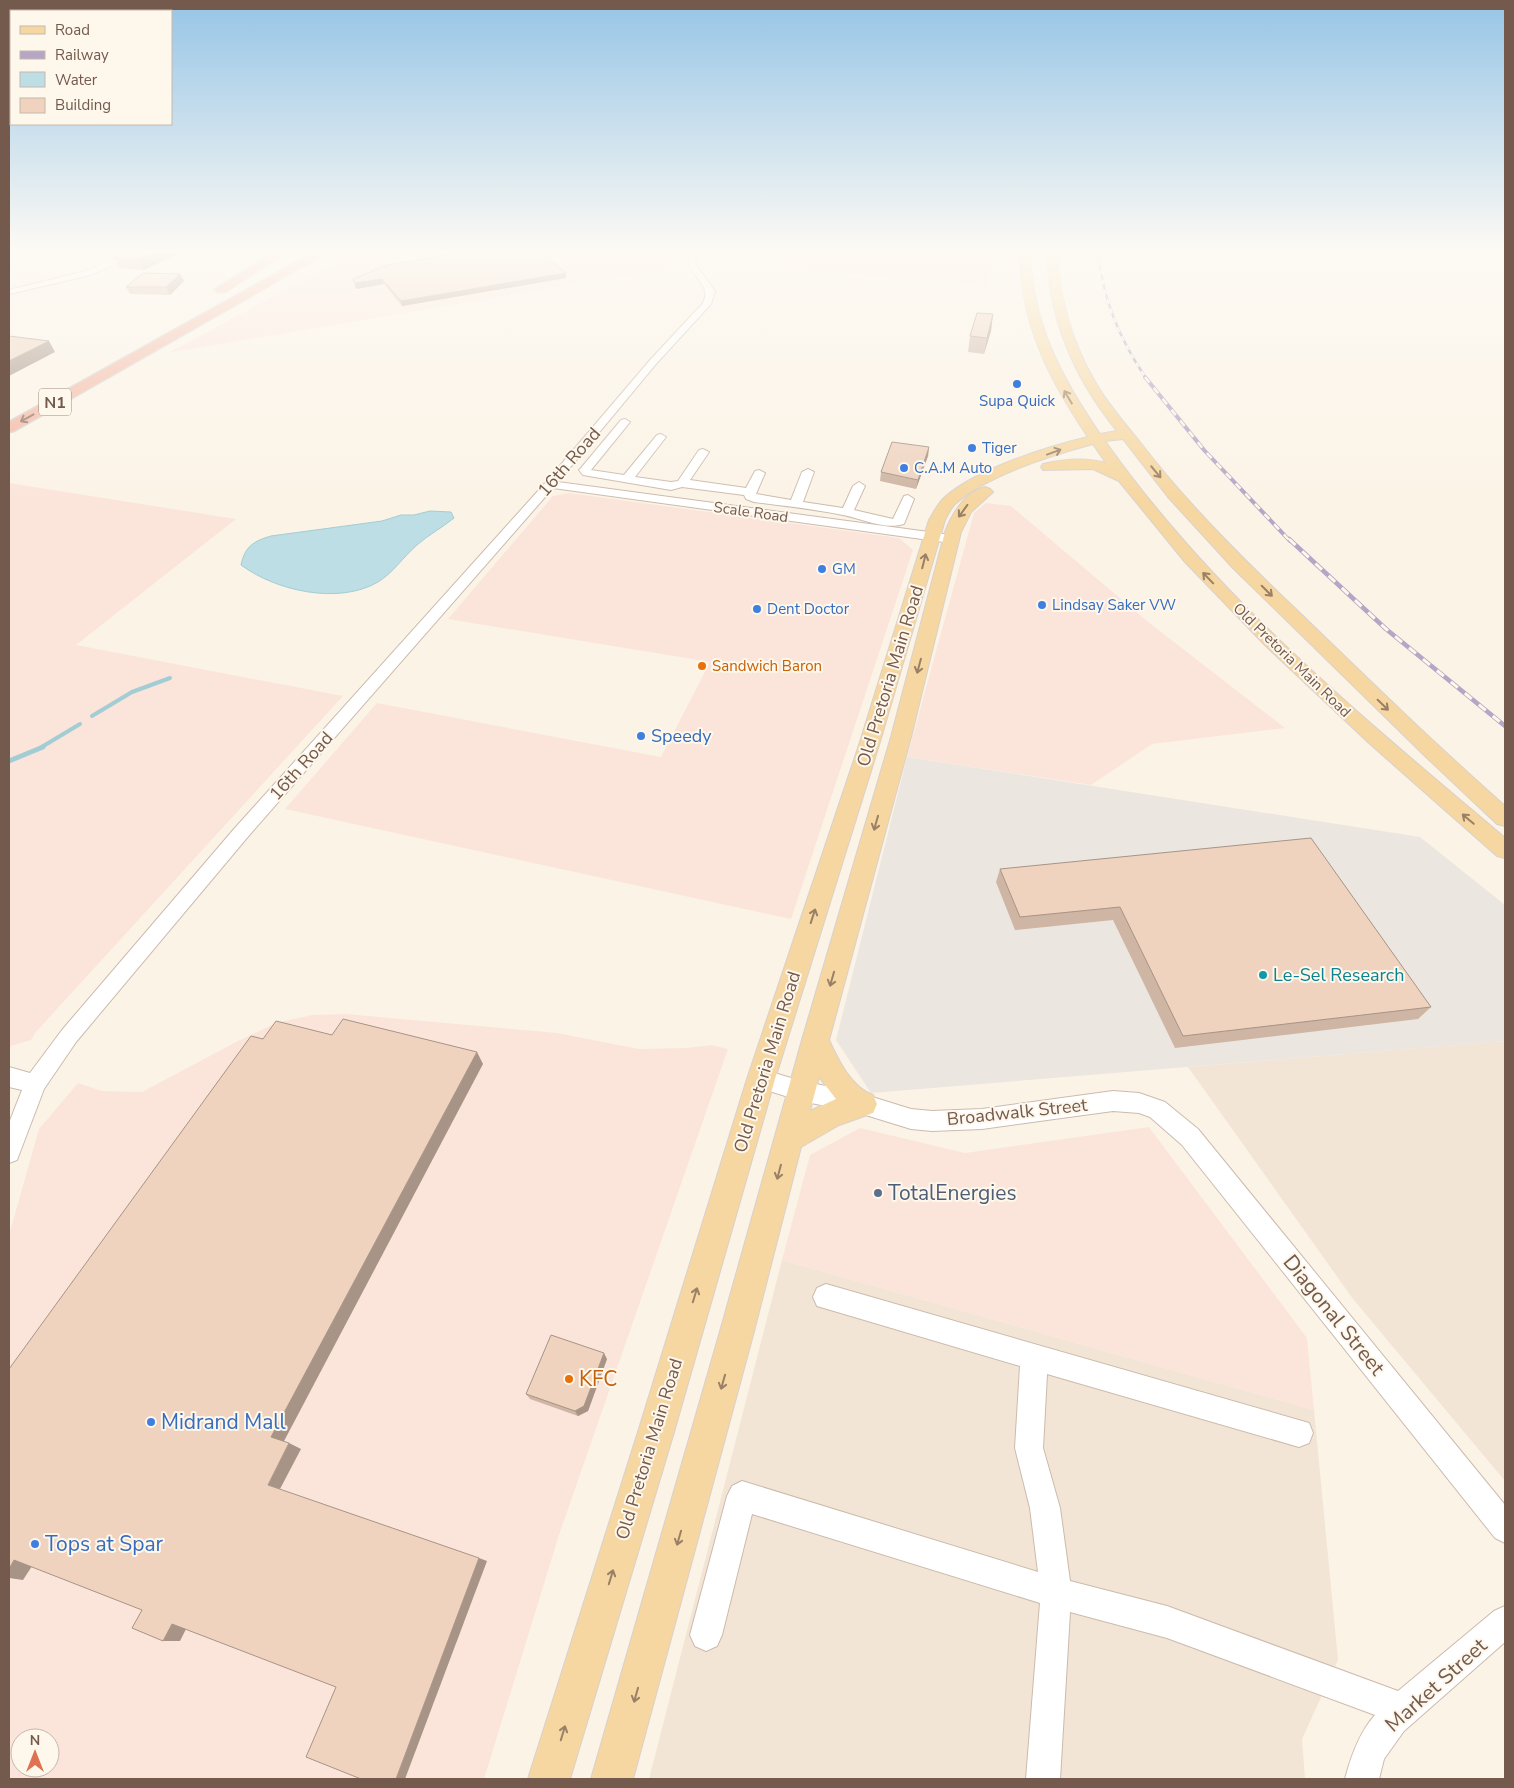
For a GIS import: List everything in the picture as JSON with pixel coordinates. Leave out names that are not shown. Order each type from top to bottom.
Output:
[{"type":"highway","name":"N1","points":[[9,412],[155,333]]},
{"type":"highway","name":"N1","points":[[9,428],[178,333]]},
{"type":"highway","points":[[100,377],[189,333]]},
{"type":"main road","name":"Old Pretoria Main Road","points":[[1039,333],[1066,393],[1098,443],[1132,491],[1178,546],[1262,633],[1358,723],[1505,850]]},
{"type":"main road","name":"Old Pretoria Main Road","points":[[1069,333],[1080,364],[1097,396],[1186,507],[1249,573],[1387,710],[1505,818]]},
{"type":"main road","name":"Old Pretoria Main Road","points":[[549,1779],[656,1432],[761,1079],[869,745],[936,520],[948,503],[973,484],[1014,466],[1098,443],[1130,439]]},
{"type":"main road","name":"Old Pretoria Main Road","points":[[612,1779],[736,1335],[815,1040],[901,737],[951,539],[960,514],[973,500],[993,488],[1048,467],[1098,443]]},
{"type":"main road","points":[[1048,467],[1076,462],[1094,464],[1112,472],[1132,491]]},
{"type":"main road","points":[[788,1139],[831,1114],[859,1103],[830,1074],[815,1040]]},
{"type":"street","name":"16th Road","points":[[9,1152],[35,1084],[69,1036],[240,834],[623,400],[648,376],[685,333]]},
{"type":"street","points":[[625,422],[585,472],[671,486],[682,483],[750,492]]},
{"type":"street","points":[[627,479],[661,437]]},
{"type":"street","points":[[682,483],[703,452]]},
{"type":"street","points":[[796,503],[808,472]]},
{"type":"street","points":[[759,473],[750,492],[750,496],[754,498],[848,512],[865,518],[898,523],[908,500]]},
{"type":"street","name":"Scale Road","points":[[550,484],[951,539]]},
{"type":"street","points":[[848,512],[859,486]]},
{"type":"street","points":[[700,505],[717,488]]},
{"type":"street","points":[[712,506],[717,488]]},
{"type":"street","points":[[9,1077],[35,1084]]},
{"type":"street","name":"Broadwalk Street","points":[[761,1079],[801,1091],[859,1103],[912,1119],[932,1121],[982,1119],[1113,1101],[1139,1103],[1157,1109]]},
{"type":"street","name":"Diagonal Street","points":[[1157,1109],[1190,1137],[1505,1528]]},
{"type":"street","points":[[826,1297],[1299,1433]]},
{"type":"street","points":[[1034,1357],[1029,1448],[1045,1508],[1056,1593],[1044,1779]]},
{"type":"street","points":[[706,1635],[742,1496],[1056,1593],[1167,1622],[1403,1709]]},
{"type":"street","name":"Market Street","points":[[1362,1779],[1369,1751],[1385,1728],[1403,1709],[1505,1622]]},
{"type":"shaded area","points":[[204,333],[283,333],[168,353]]},
{"type":"shaded area","points":[[9,483],[236,519],[76,645],[343,696],[35,1033],[31,1040],[11,1046],[9,1051]]},
{"type":"shaded area","points":[[569,493],[899,538],[913,550],[791,919],[285,809],[377,703],[661,757],[710,662],[448,619],[553,496]]},
{"type":"shaded area","points":[[986,503],[1011,506],[1147,621],[1285,728],[1152,744],[1091,785],[907,757],[974,513]]},
{"type":"shaded area","points":[[907,757],[1420,837],[1505,905],[1505,1041],[871,1093],[836,1040]]},
{"type":"shaded area","points":[[346,1014],[557,1033],[639,1049],[686,1048],[712,1045],[728,1049],[559,1535],[484,1779],[9,1779],[9,1235],[39,1129],[78,1083],[102,1091],[142,1092],[276,1023],[312,1015]]},
{"type":"shaded area","points":[[1505,1041],[1505,1481],[1353,1299],[1188,1067]]},
{"type":"shaded area","points":[[1149,1127],[1307,1338],[1314,1410],[782,1260],[810,1155],[860,1128],[965,1153]]},
{"type":"shaded area","points":[[782,1260],[1314,1410],[1338,1660],[1302,1739],[1305,1779],[649,1779]]},
{"type":"water","points":[[430,511],[451,512],[454,518],[417,545],[394,569],[378,582],[362,589],[345,593],[327,594],[308,592],[272,582],[241,565],[245,553],[251,545],[271,536],[382,521],[401,515],[414,515]]},
{"type":"building","points":[[971,333],[988,333],[987,338],[970,336]]},
{"type":"building","points":[[9,336],[49,341],[9,361]]},
{"type":"building","name":"C.A.M Auto","points":[[892,442],[929,447],[918,480],[881,472]]},
{"type":"building","name":"Le-Sel Research","points":[[1311,838],[1431,1007],[1183,1036],[1120,907],[1020,917],[1000,869]]},
{"type":"building","name":"Midrand Mall","points":[[343,1019],[477,1052],[271,1437],[289,1443],[268,1485],[479,1558],[396,1779],[361,1779],[306,1757],[336,1687],[172,1624],[163,1641],[132,1628],[142,1610],[14,1560],[9,1569],[9,1369],[251,1036],[263,1039],[276,1021],[332,1035]]},
{"type":"building","name":"KFC","points":[[551,1335],[604,1353],[584,1406],[575,1411],[526,1394]]},
{"type":"waterway","points":[[92,716],[132,692],[170,678]]},
{"type":"waterway","points":[[40,748],[80,724]]},
{"type":"waterway","points":[[9,761],[43,747]]},
{"type":"railway","points":[[1120,333],[1146,378]]},
{"type":"railway","points":[[1145,377],[1204,450],[1290,541]]},
{"type":"railway","points":[[1289,539],[1386,629],[1505,726]]},
{"type":"place","name":"Supa Quick","points":[[1017,384]]},
{"type":"place","name":"Tiger","points":[[972,448]]},
{"type":"place","name":"C.A.M Auto","points":[[904,468]]},
{"type":"place","name":"GM","points":[[822,569]]},
{"type":"place","name":"Lindsay Saker VW","points":[[1042,605]]},
{"type":"place","name":"Dent Doctor","points":[[757,609]]},
{"type":"place","name":"Sandwich Baron","points":[[702,666]]},
{"type":"place","name":"Speedy","points":[[641,736]]},
{"type":"place","name":"Le-Sel Research","points":[[1263,975]]},
{"type":"place","name":"TotalEnergies","points":[[878,1193]]},
{"type":"place","name":"KFC","points":[[569,1379]]},
{"type":"place","name":"Midrand Mall","points":[[151,1422]]},
{"type":"place","name":"Tops at Spar","points":[[35,1544]]}]
